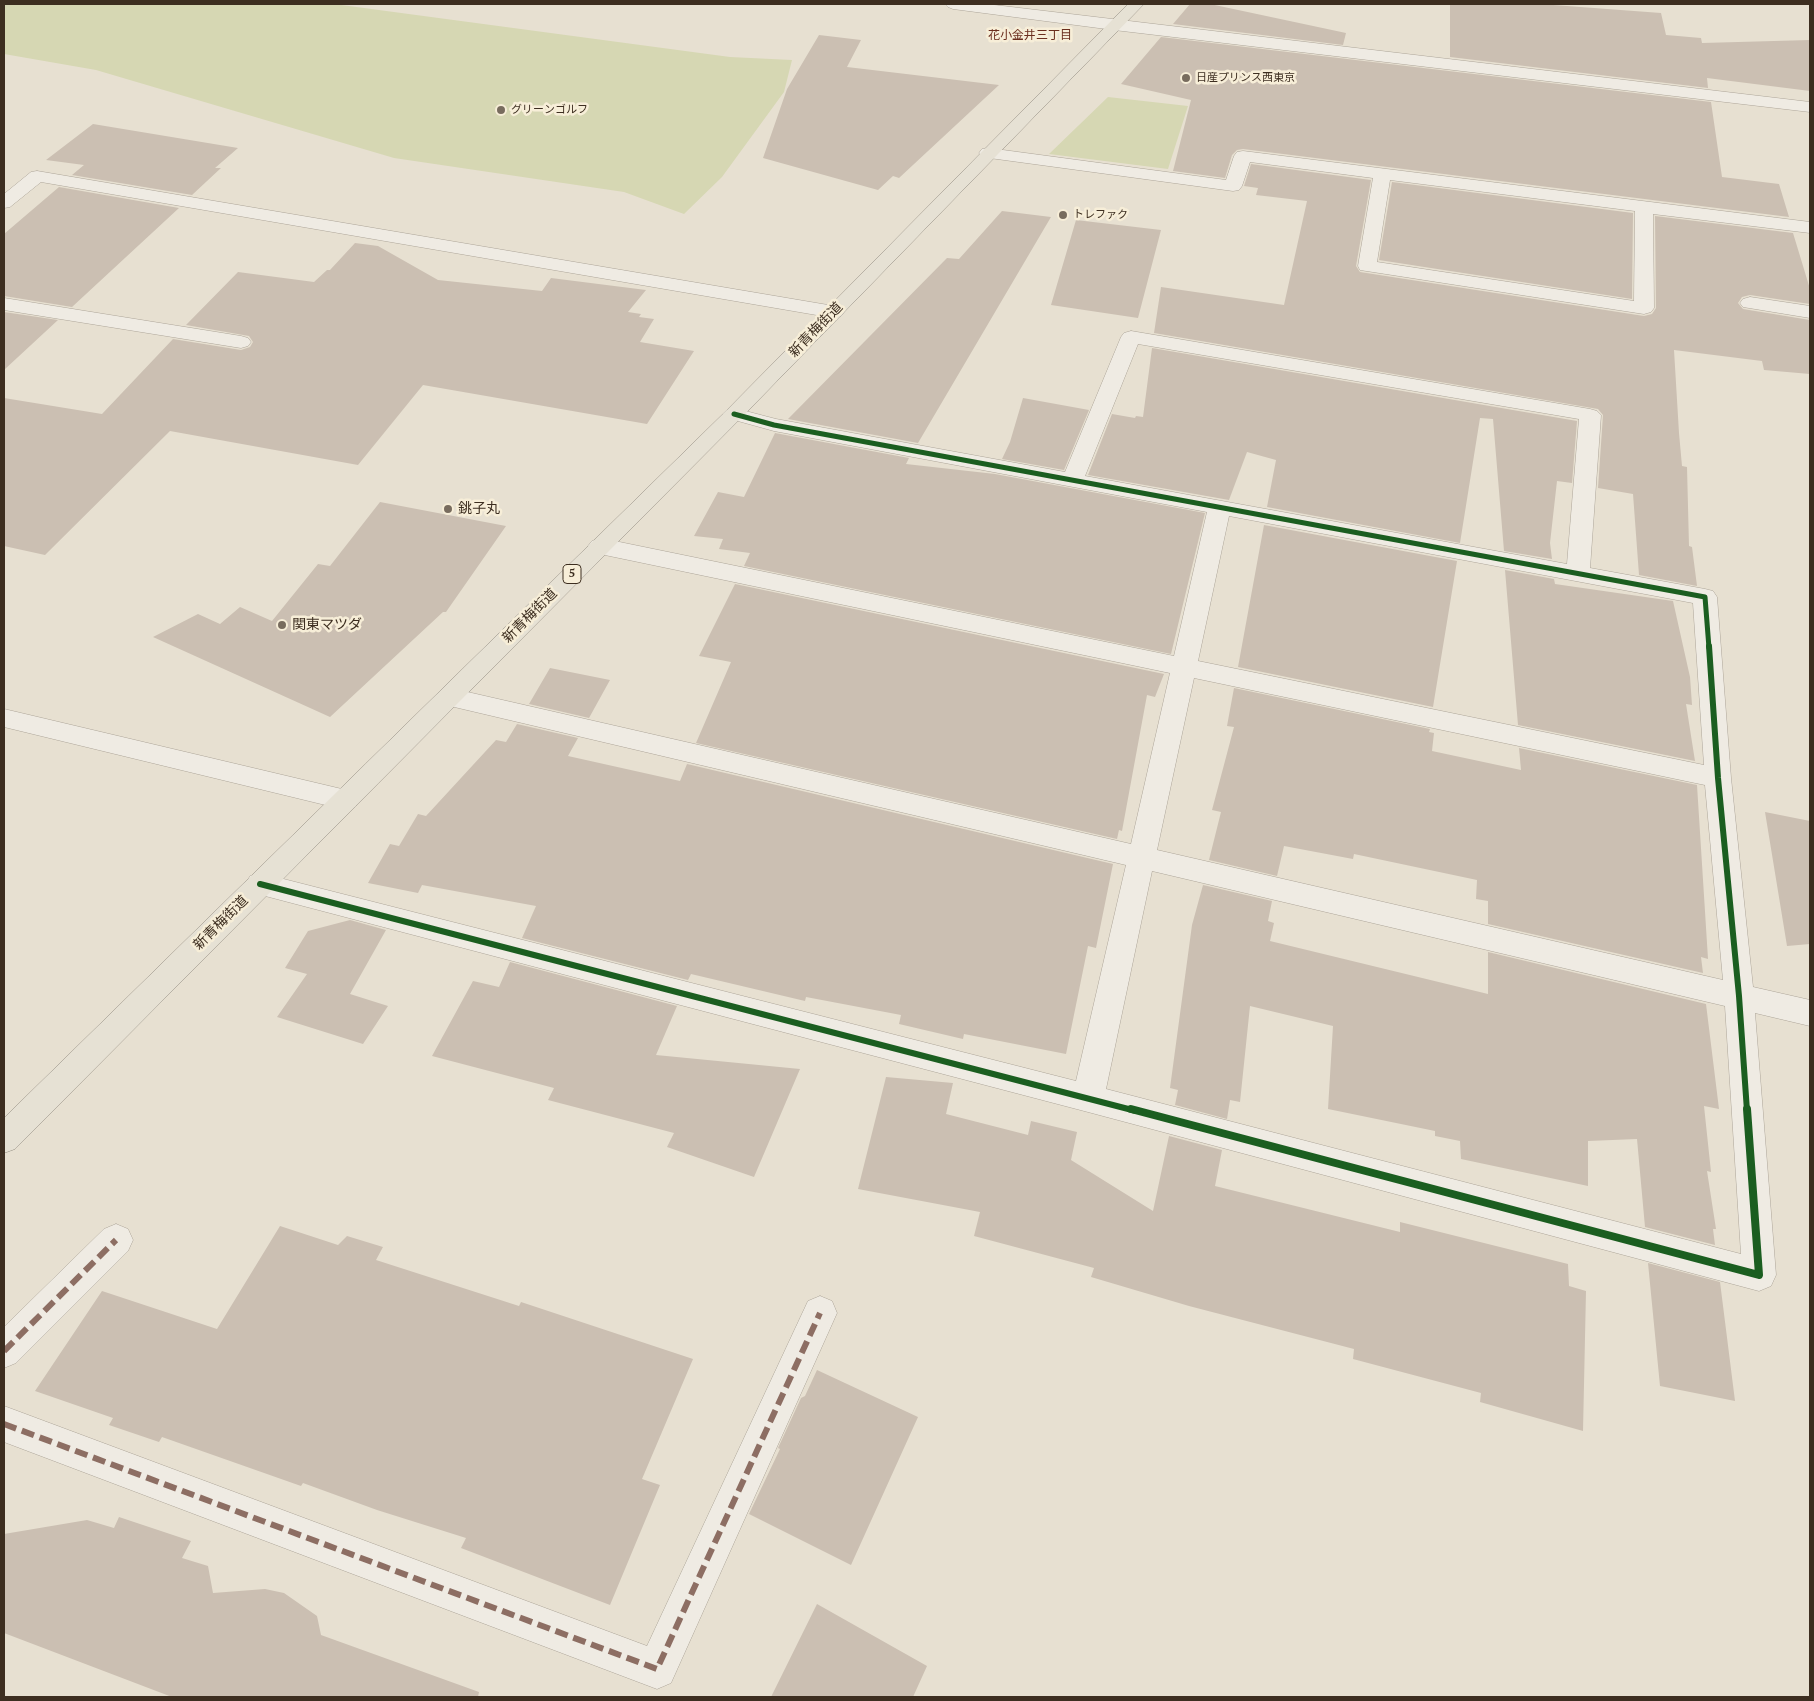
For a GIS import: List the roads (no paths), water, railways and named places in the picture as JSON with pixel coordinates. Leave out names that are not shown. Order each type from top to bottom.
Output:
[{"type":"main road","name":"新青梅街道","points":[[4,1139],[734,414],[1136,4]]},
{"type":"street","points":[[954,4],[1114,25],[1810,107]]},
{"type":"street","points":[[988,153],[1233,186],[1243,156],[1810,228]]},
{"type":"street","points":[[1382,174],[1368,266],[1644,308],[1644,207]]},
{"type":"street","points":[[4,203],[37,176],[834,312]]},
{"type":"street","points":[[1750,303],[1810,312]]},
{"type":"street","points":[[4,304],[241,342]]},
{"type":"street","points":[[1073,479],[1131,337],[1590,415],[1578,574]]},
{"type":"street","points":[[260,884],[1088,1098],[1759,1275],[1739,996],[1718,778],[1705,597],[774,424],[734,414]]},
{"type":"street","points":[[1088,1098],[1220,506]]},
{"type":"street","points":[[600,546],[1718,778]]},
{"type":"street","points":[[450,697],[1810,1014]]},
{"type":"street","points":[[4,718],[346,800]]},
{"type":"street","points":[[4,1351],[116,1240]]},
{"type":"street","points":[[4,1424],[657,1669],[820,1313]]},
{"type":"place","name":"日産プリンス西東京","points":[[1186,78]]},
{"type":"place","name":"グリーンゴルフ","points":[[501,110]]},
{"type":"place","name":"トレファク","points":[[1063,215]]},
{"type":"place","name":"銚子丸","points":[[448,509]]},
{"type":"place","name":"関東マツダ","points":[[282,625]]},
{"type":"district","name":"花小金井三丁目","points":[[1030,36]]}]
